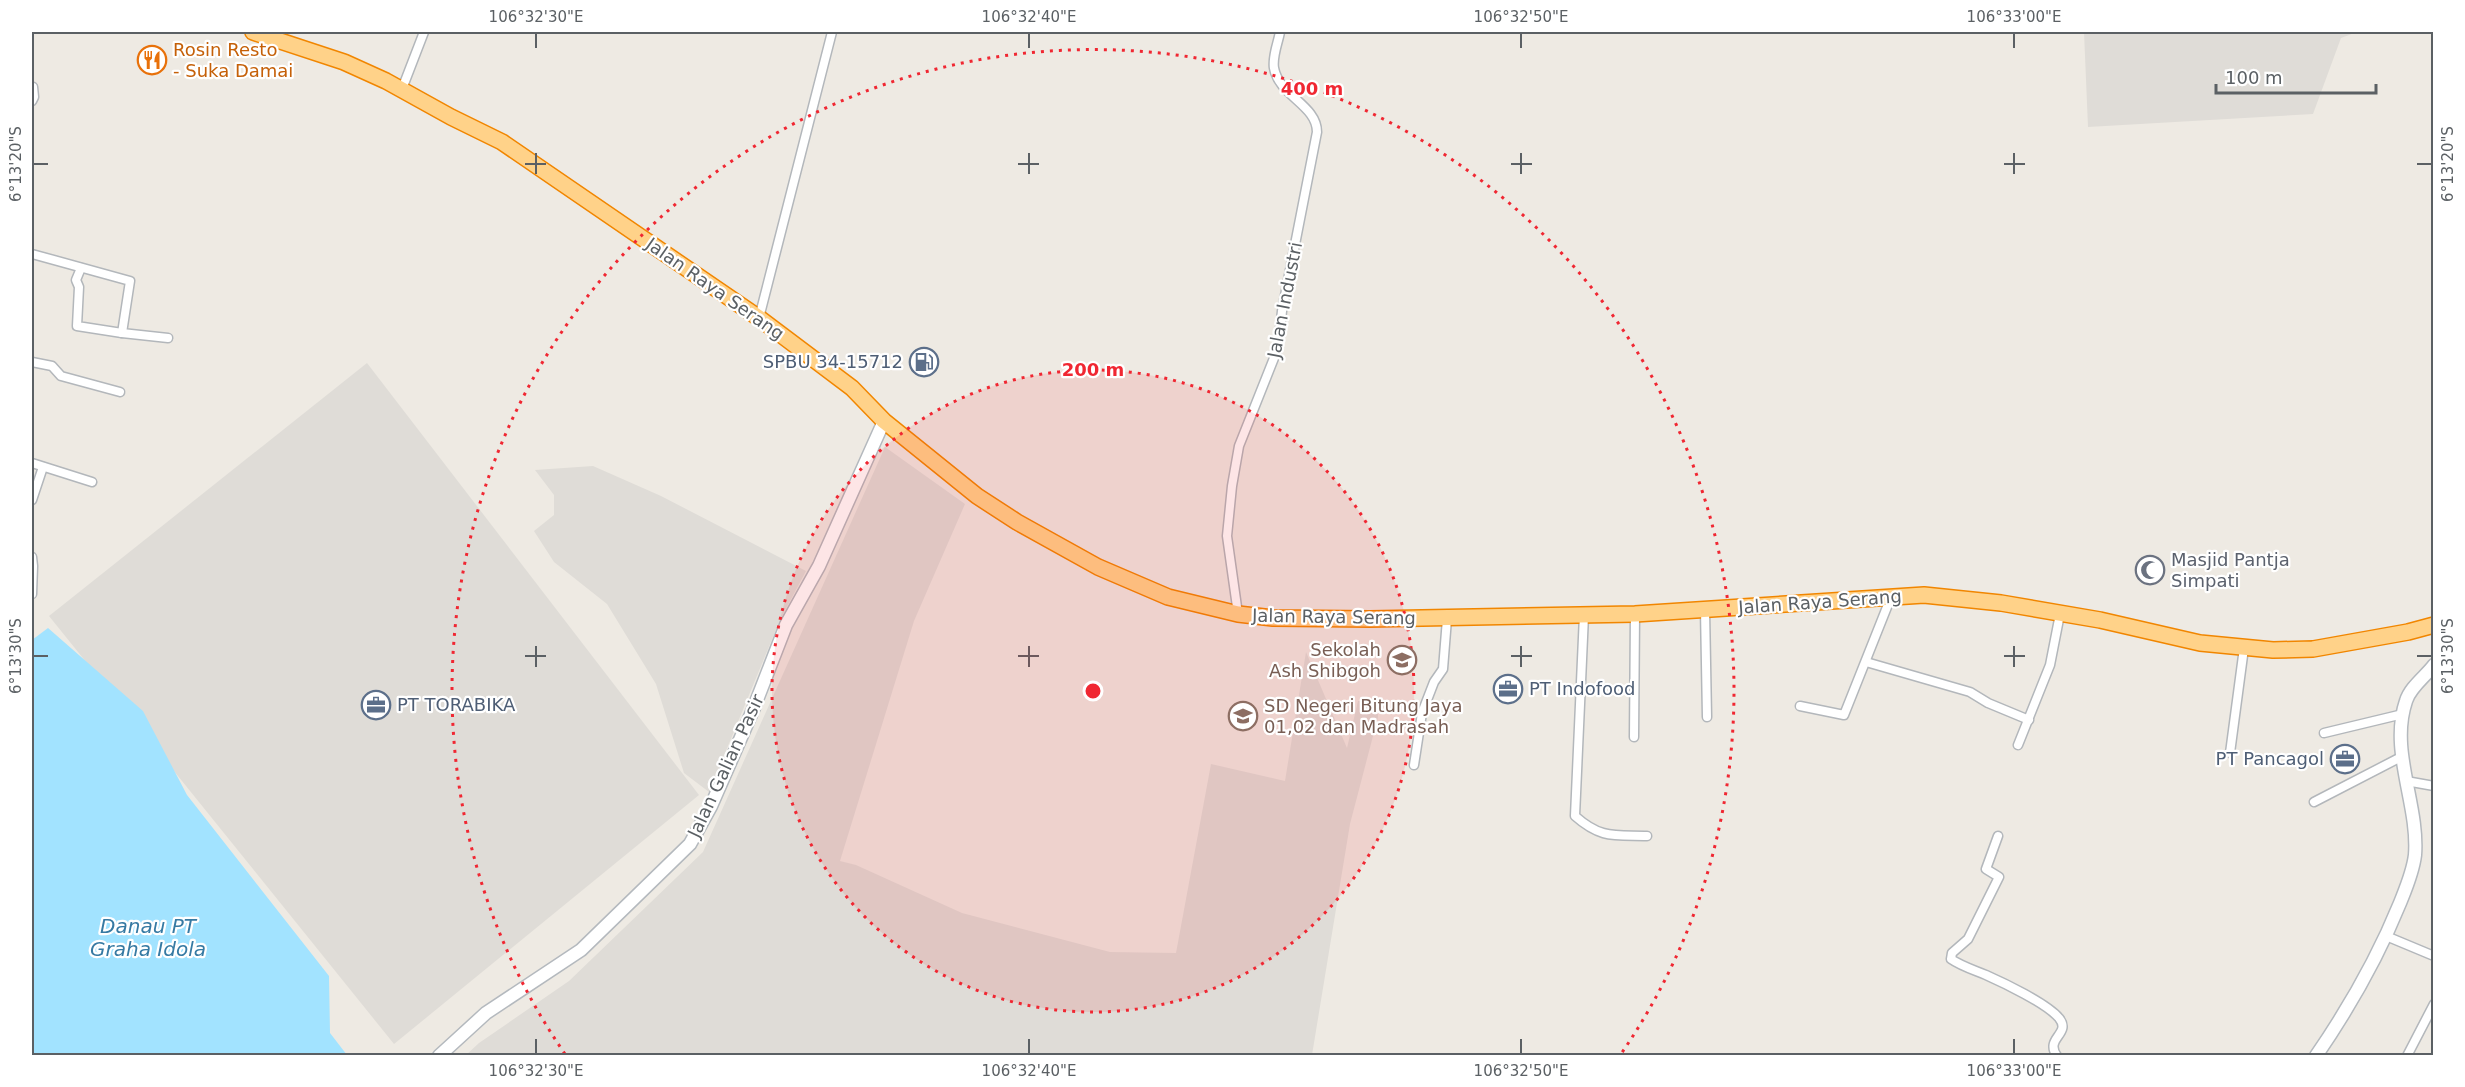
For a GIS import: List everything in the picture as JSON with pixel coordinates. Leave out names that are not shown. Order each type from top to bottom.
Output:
[{"type":"highway","name":"Jalan Raya Serang","points":[[253,32],[344,62],[402,89],[434,108],[502,142],[759,318],[852,388],[884,421],[977,496],[1026,527],[1098,567],[1168,597],[1238,614],[1302,619],[1447,619],[1635,614],[1924,595],[2001,603],[2100,620],[2200,643],[2273,650],[2313,649],[2408,632],[2433,625]]},
{"type":"street","points":[[402,89],[424,32]]},
{"type":"street","points":[[759,318],[832,32]]},
{"type":"street","name":"Jalan Industri","points":[[1238,614],[1227,536],[1235,465],[1239,446],[1278,348],[1282,311],[1317,132],[1315,120],[1279,83],[1274,61],[1280,32]]},
{"type":"street","points":[[32,101],[33,87]]},
{"type":"street","points":[[32,254],[130,281],[122,333]]},
{"type":"street","points":[[81,268],[76,280],[79,287],[77,326],[168,338]]},
{"type":"street","points":[[32,363],[46,364],[55,368],[61,375],[120,392]]},
{"type":"street","name":"Jalan Galian Pasir","points":[[439,1056],[486,1012],[581,950],[690,844],[711,806],[753,710],[786,624],[819,566],[884,421]]},
{"type":"street","points":[[32,463],[92,482]]},
{"type":"street","points":[[32,500],[44,467]]},
{"type":"street","points":[[32,557],[32,594]]},
{"type":"street","points":[[1800,706],[1844,715],[1891,596]]},
{"type":"street","points":[[1705,610],[1707,717]]},
{"type":"street","points":[[1634,737],[1635,614]]},
{"type":"street","points":[[2018,746],[2050,665],[2060,614]]},
{"type":"street","points":[[1584,615],[1575,816],[1589,828],[1607,834],[1647,836]]},
{"type":"street","points":[[1414,765],[1422,713],[1434,682],[1443,669],[1447,619]]},
{"type":"street","points":[[2230,753],[2244,648]]},
{"type":"street","points":[[1866,662],[1970,692],[1988,703],[2029,720]]},
{"type":"street","points":[[2316,1056],[2372,966],[2410,878],[2415,855],[2415,834],[2403,756],[2401,734],[2403,714],[2408,695],[2433,665]]},
{"type":"street","points":[[2324,733],[2403,714]]},
{"type":"street","points":[[2314,802],[2403,756]]},
{"type":"street","points":[[2406,781],[2433,786]]},
{"type":"street","points":[[1998,836],[1986,869],[1999,877],[1968,939],[1952,953],[1951,959],[1997,980],[2055,1015],[2060,1020],[2063,1029],[2053,1043],[2053,1050],[2057,1056]]},
{"type":"street","points":[[2386,936],[2433,956]]},
{"type":"street","points":[[2407,1056],[2433,1004]]},
{"type":"shaded area","points":[[2084,32],[2357,32],[2341,38],[2313,114],[2088,127]]},
{"type":"shaded area","name":"PT TORABIKA","points":[[367,363],[699,795],[394,1044],[49,616]]},
{"type":"shaded area","points":[[885,447],[965,504],[914,621],[840,861],[856,865],[962,913],[1110,952],[1176,953],[1211,764],[1285,781],[1306,652],[1347,748],[1358,701],[1369,701],[1378,706],[1378,717],[1350,824],[1312,1055],[466,1055],[479,1043],[569,981],[703,852]]},
{"type":"shaded area","points":[[593,466],[661,496],[806,571],[780,620],[709,792],[684,773],[656,684],[607,604],[554,562],[534,531],[554,515],[554,495],[535,470]]},
{"type":"water","name":"Danau PT Graha Idola","points":[[48,628],[143,711],[187,795],[329,976],[330,1033],[347,1055],[32,1055],[32,640]]},
{"type":"place","name":"Rosin Resto - Suka Damai","points":[[152,60]]},
{"type":"place","name":"SPBU 34-15712","points":[[924,362]]},
{"type":"place","name":"Masjid Pantja Simpati","points":[[2150,570]]},
{"type":"place","name":"Sekolah Ash Shibgoh","points":[[1402,660]]},
{"type":"place","name":"PT Indofood","points":[[1508,689]]},
{"type":"place","name":"PT TORABIKA","points":[[376,705]]},
{"type":"place","name":"SD Negeri Bitung Jaya 01,02 dan Madrasah","points":[[1243,716]]},
{"type":"place","name":"PT Pancagol","points":[[2345,759]]}]
